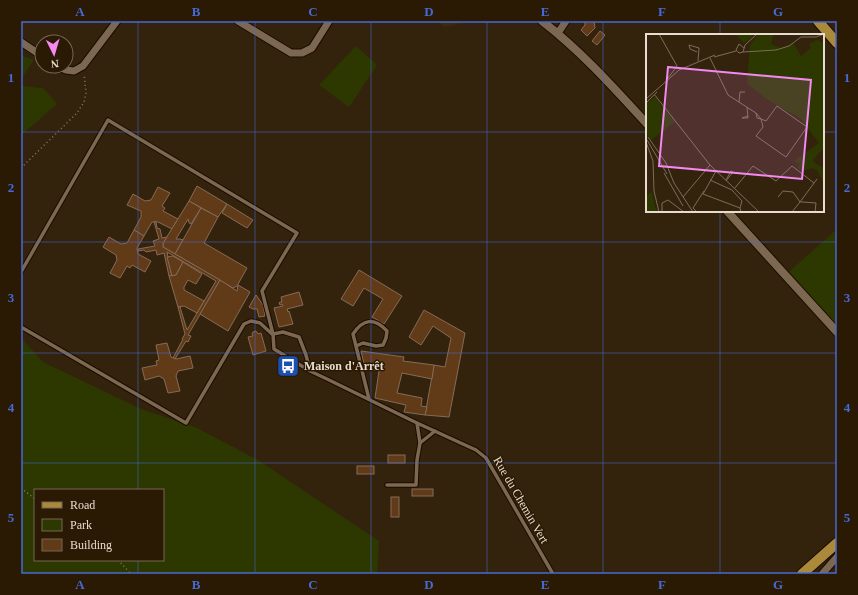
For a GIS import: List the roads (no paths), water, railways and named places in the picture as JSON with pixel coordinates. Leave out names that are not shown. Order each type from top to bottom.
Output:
[{"type":"main road","points":[[818,21],[837,43]]},
{"type":"main road","points":[[826,553],[837,538]]},
{"type":"main road","points":[[802,574],[837,543]]},
{"type":"street","points":[[74,71],[83,66],[117,21]]},
{"type":"street","points":[[238,21],[291,53],[302,53],[312,48],[329,21]]},
{"type":"street","points":[[542,21],[558,33],[607,81],[646,123]]},
{"type":"street","points":[[558,33],[566,21]]},
{"type":"street","points":[[21,42],[34,51]]},
{"type":"street","points":[[728,212],[837,332]]},
{"type":"street","points":[[822,574],[837,557]]},
{"type":"lane","points":[[21,272],[108,120],[297,233],[262,291],[273,334]]},
{"type":"lane","points":[[21,327],[186,423],[244,324],[251,321],[260,323],[273,334]]},
{"type":"lane","points":[[356,346],[363,343],[376,346],[383,345],[387,331],[381,324],[371,321],[362,324],[353,334],[369,399]]},
{"type":"lane","points":[[273,334],[283,332],[299,337],[310,370]]},
{"type":"lane","name":"Rue du Chemin Vert","points":[[273,334],[274,349],[310,370],[417,423],[476,450],[486,458],[553,574]]},
{"type":"lane","points":[[387,485],[416,485],[417,460],[420,443],[417,423]]},
{"type":"lane","points":[[420,443],[435,431]]},
{"type":"place","name":"Maison d'Arrêt","points":[[288,366]]}]
